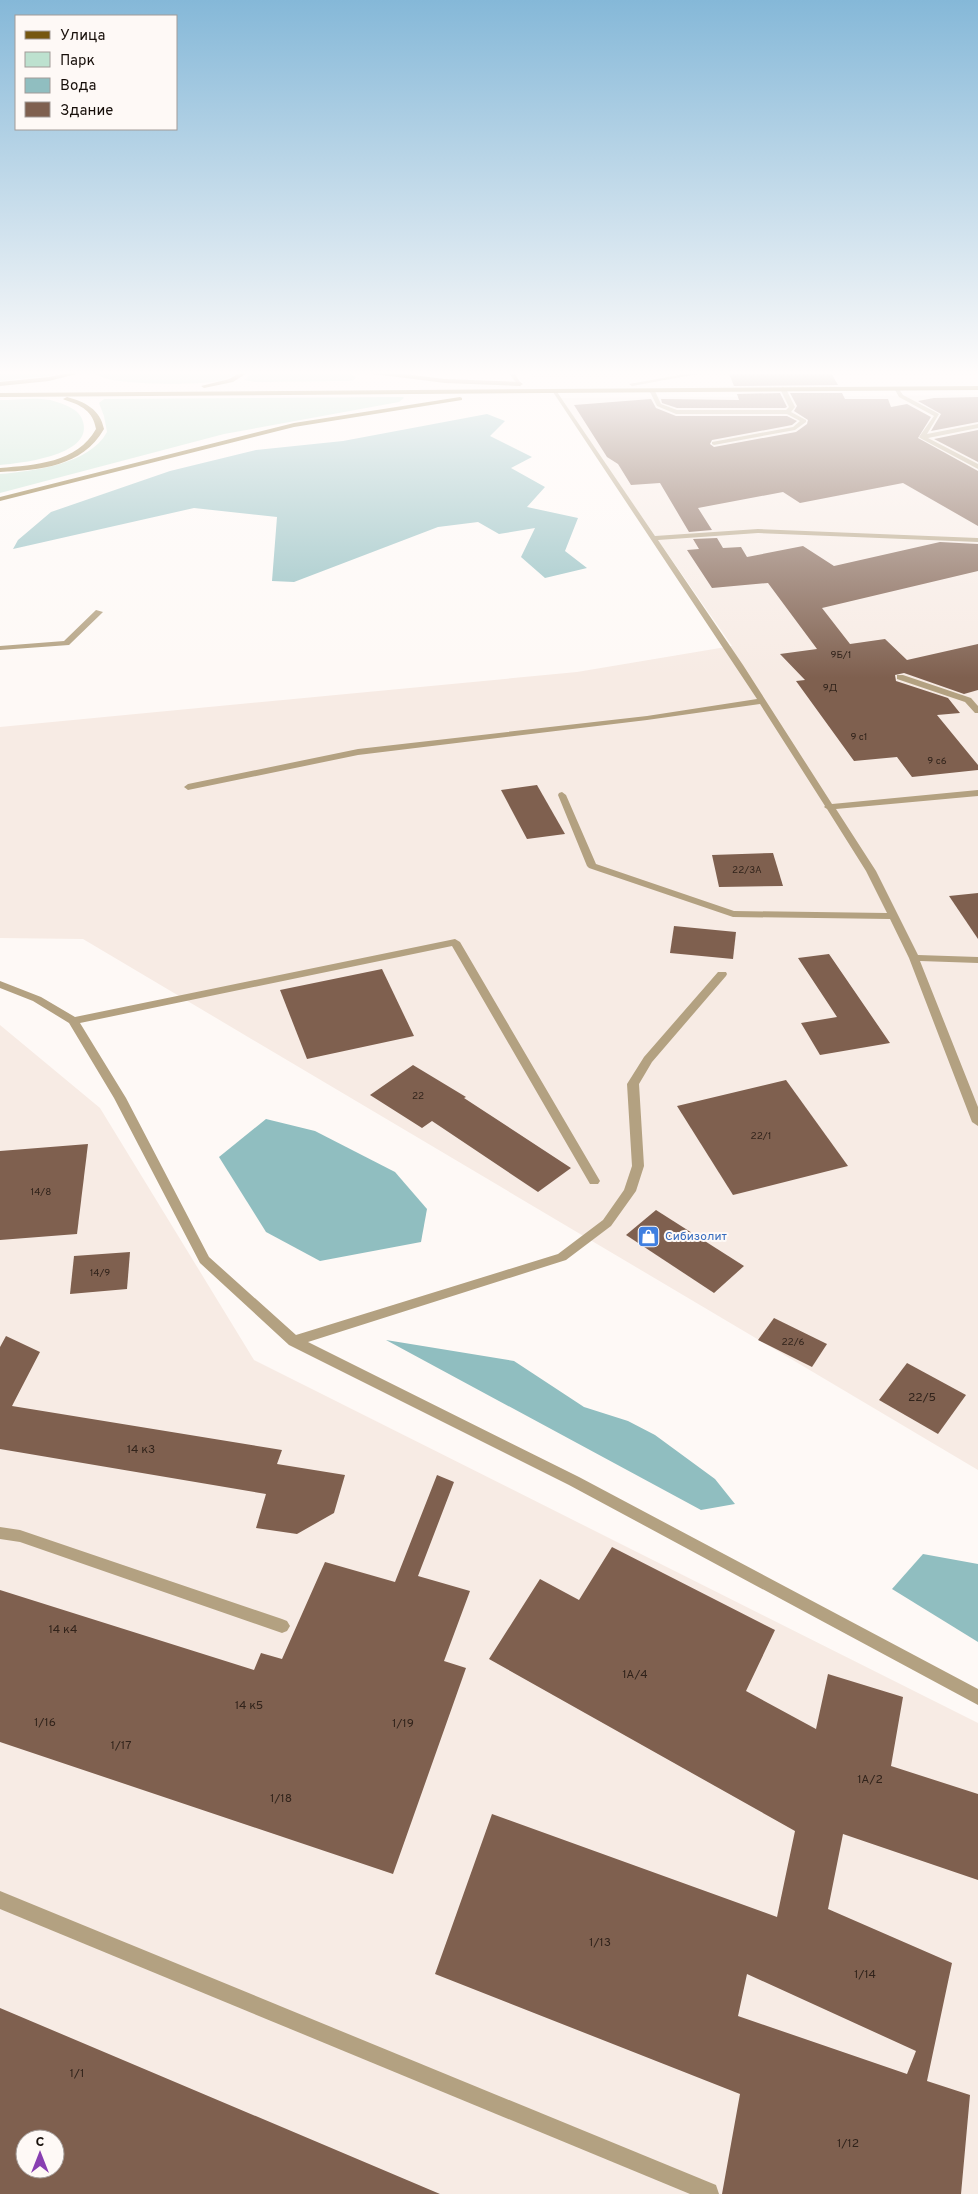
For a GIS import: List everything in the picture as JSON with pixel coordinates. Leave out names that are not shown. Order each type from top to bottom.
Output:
[{"type":"main road","points":[[0,499],[98,473]]},
{"type":"lane","points":[[609,473],[739,665],[828,807],[871,871],[914,958],[978,1122]]},
{"type":"lane","points":[[652,538],[758,531],[978,540]]},
{"type":"lane","points":[[0,648],[66,643],[99,612]]},
{"type":"lane","points":[[900,677],[968,700],[978,711]]},
{"type":"lane","points":[[188,787],[358,752],[648,718],[761,701]]},
{"type":"lane","points":[[828,807],[978,793]]},
{"type":"lane","points":[[562,795],[592,866],[732,914],[894,916]]},
{"type":"lane","points":[[73,1021],[455,942],[594,1181]]},
{"type":"lane","points":[[914,958],[978,960]]},
{"type":"lane","points":[[294,1341],[562,1257],[607,1222],[630,1191],[638,1166],[633,1084],[648,1060],[722,974]]},
{"type":"lane","points":[[0,984],[37,999],[73,1021],[120,1098],[204,1260],[294,1341],[574,1481],[978,1697]]},
{"type":"lane","points":[[0,1533],[20,1536],[282,1626]]},
{"type":"lane","points":[[0,1900],[701,2188],[709,2192],[709,2194]]},
{"type":"shaded area","points":[[612,473],[978,473],[978,1470],[83,939],[0,938],[0,727],[577,672],[732,646]]},
{"type":"shaded area","points":[[0,1025],[100,1108],[254,1360],[978,1723],[978,2194],[0,2194]]},
{"type":"green space","points":[[6,473],[74,473],[0,493],[0,474]]},
{"type":"water","points":[[163,473],[521,473],[545,487],[527,507],[578,518],[565,551],[587,568],[545,578],[521,557],[535,528],[499,534],[478,522],[438,527],[294,582],[272,581],[277,517],[194,508],[13,549],[18,540],[51,512]]},
{"type":"water","points":[[266,1119],[315,1131],[395,1172],[427,1209],[421,1242],[320,1261],[266,1232],[219,1157]]},
{"type":"water","points":[[386,1340],[514,1361],[584,1407],[628,1421],[655,1435],[715,1479],[735,1504],[701,1510]]},
{"type":"water","points":[[923,1554],[978,1564],[978,1642],[892,1589]]},
{"type":"building","points":[[624,473],[978,473],[978,526],[903,483],[800,503],[783,492],[698,508],[712,530],[689,532],[660,483],[631,485]]},
{"type":"building","points":[[717,538],[723,548],[741,547],[747,557],[803,546],[834,566],[940,542],[978,544],[978,571],[822,608],[850,644],[885,639],[907,660],[978,644],[978,690],[964,694],[904,673],[895,675],[896,681],[948,698],[960,713],[937,715],[978,765],[978,770],[912,777],[897,757],[854,761],[796,681],[805,680],[780,654],[817,649],[768,583],[712,588],[687,550],[699,549],[693,539]]},
{"type":"building","points":[[537,785],[565,834],[527,839],[501,790]]},
{"type":"building","points":[[773,853],[783,886],[719,887],[712,855]]},
{"type":"building","points":[[978,893],[978,939],[949,896]]},
{"type":"building","points":[[674,926],[736,932],[733,959],[670,953]]},
{"type":"building","points":[[829,954],[890,1043],[820,1055],[801,1023],[837,1017],[798,958]]},
{"type":"building","points":[[382,969],[414,1036],[307,1059],[280,990]]},
{"type":"building","points":[[413,1065],[466,1097],[464,1098],[571,1168],[538,1192],[432,1121],[422,1128],[370,1095]]},
{"type":"building","points":[[786,1080],[848,1166],[733,1195],[677,1106]]},
{"type":"building","points":[[88,1144],[77,1234],[0,1240],[0,1151]]},
{"type":"building","points":[[656,1210],[744,1266],[714,1293],[626,1235]]},
{"type":"building","points":[[130,1252],[127,1289],[70,1294],[74,1256]]},
{"type":"building","points":[[774,1318],[827,1344],[812,1367],[758,1340]]},
{"type":"building","points":[[6,1336],[40,1352],[12,1406],[282,1450],[277,1464],[345,1475],[334,1513],[297,1534],[256,1528],[266,1494],[0,1449],[0,1347]]},
{"type":"building","points":[[907,1363],[966,1395],[938,1434],[879,1400]]},
{"type":"building","points":[[437,1475],[454,1482],[418,1576],[470,1591],[444,1661],[466,1668],[393,1874],[0,1742],[0,1590],[254,1670],[261,1653],[282,1659],[325,1562],[395,1582]]},
{"type":"building","points":[[612,1547],[775,1630],[746,1691],[816,1729],[828,1674],[903,1697],[891,1766],[978,1794],[978,1880],[843,1834],[828,1909],[952,1963],[927,2081],[970,2095],[961,2194],[722,2194],[740,2094],[435,1974],[492,1814],[777,1917],[795,1831],[489,1659],[540,1579],[579,1600]],"holes":[[[747,1974],[916,2051],[907,2074],[738,2016]]]},
{"type":"building","points":[[0,2008],[440,2194],[0,2194]]},
{"type":"place","name":"Сибизолит","points":[[649,1237]]}]
